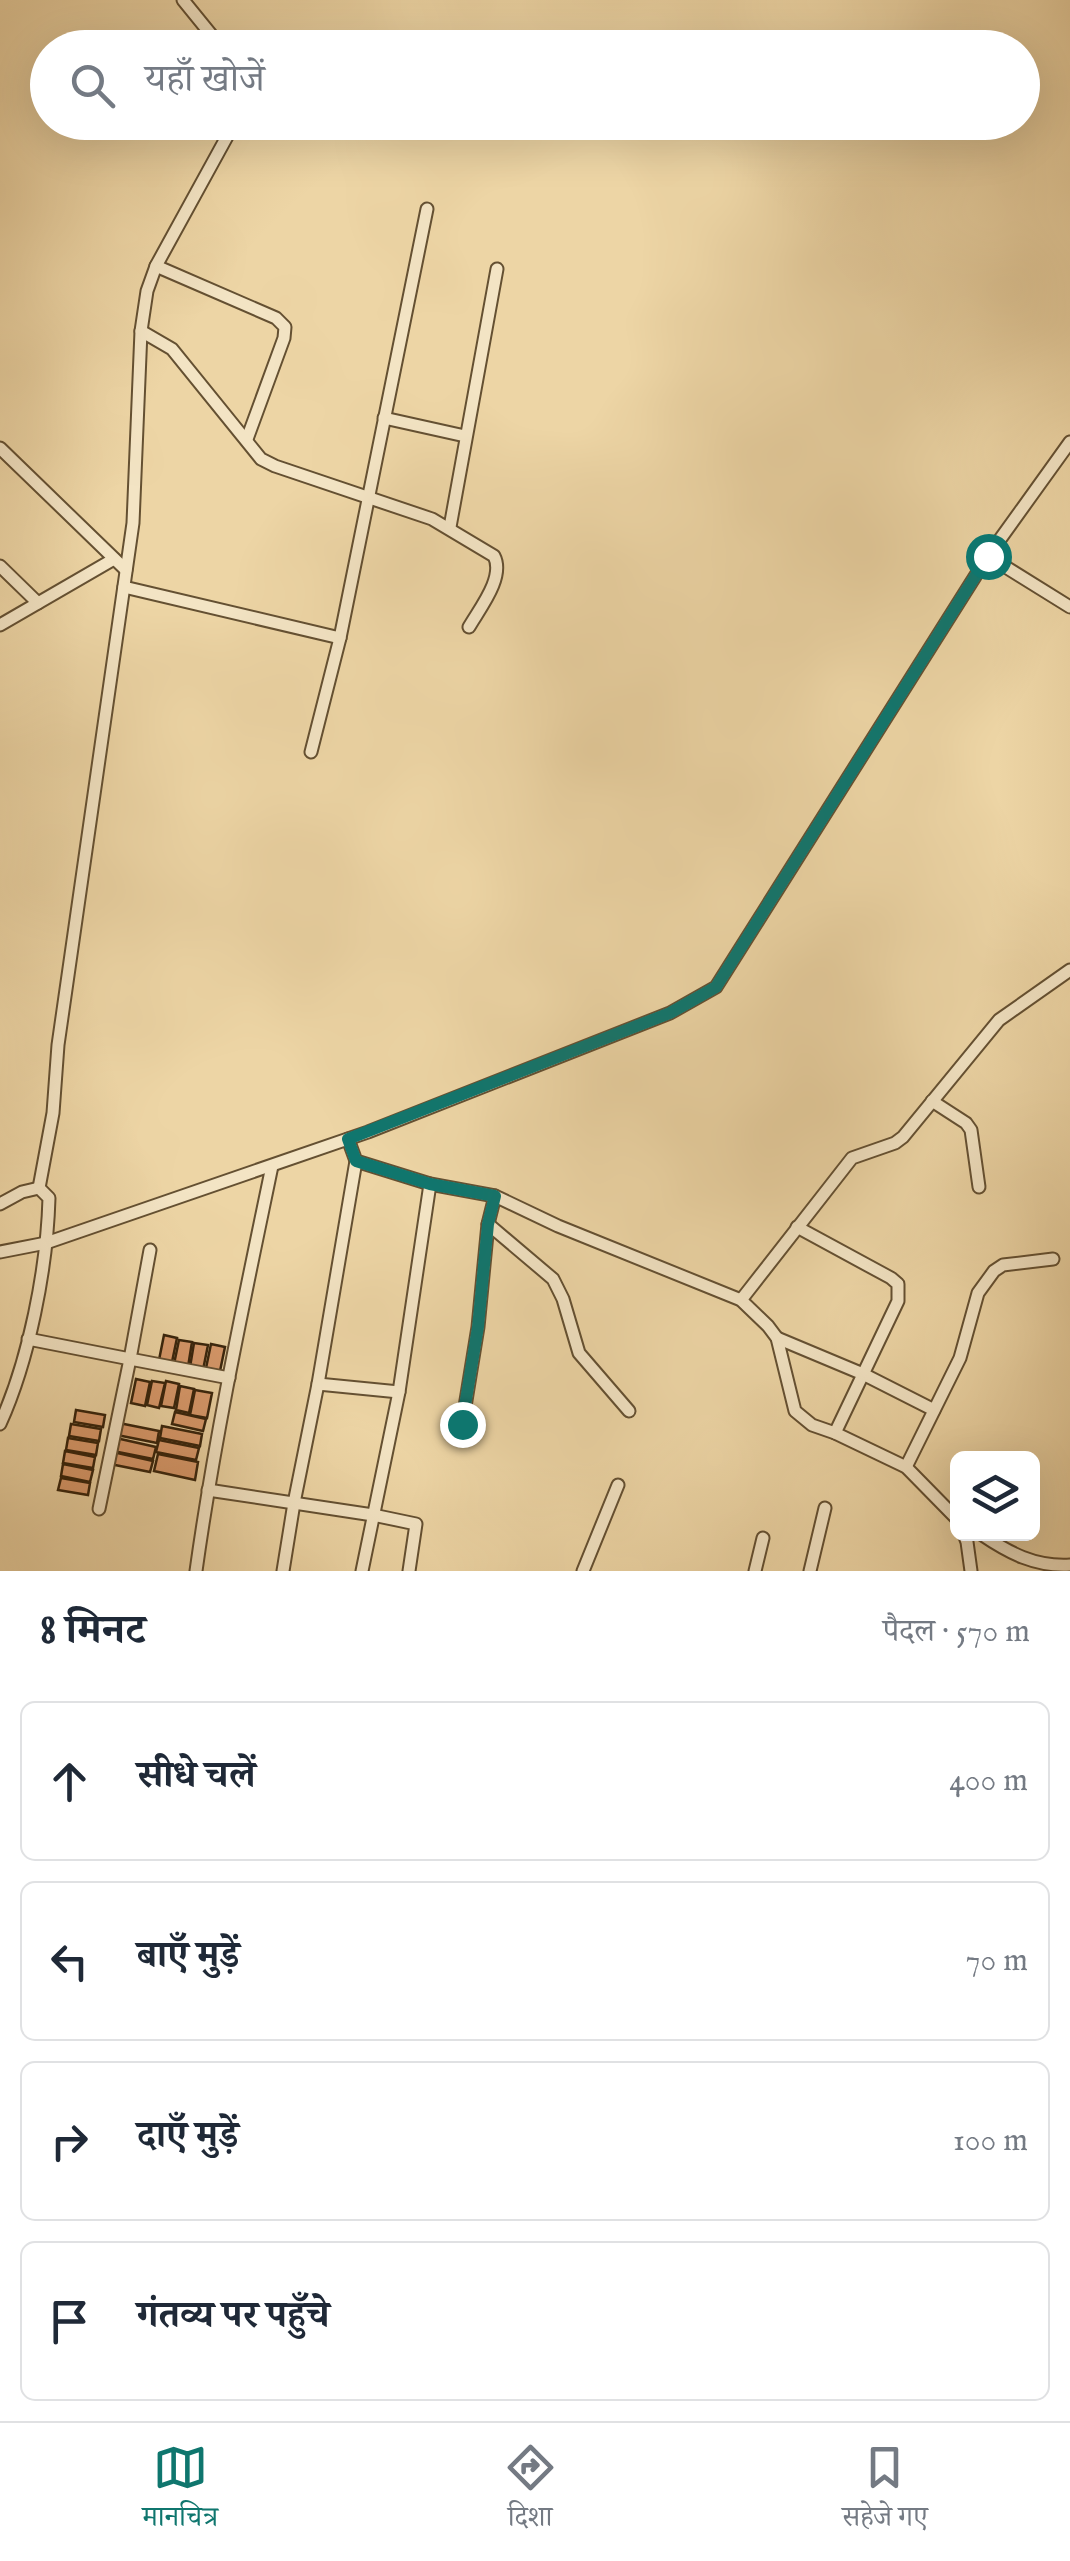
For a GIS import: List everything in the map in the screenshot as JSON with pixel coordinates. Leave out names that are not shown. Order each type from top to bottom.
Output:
[{"type":"street","points":[[183,0],[207,30]]},
{"type":"street","points":[[38,1188],[52,1113],[58,1045],[133,523],[146,291],[225,140]]},
{"type":"street","points":[[311,752],[340,638],[427,209]]},
{"type":"street","points":[[156,266],[276,318],[285,328],[247,439]]},
{"type":"street","points":[[450,528],[498,268]]},
{"type":"street","points":[[141,331],[172,348],[262,459],[432,518],[494,556],[499,565],[497,576],[469,627]]},
{"type":"street","points":[[384,418],[465,436]]},
{"type":"street","points":[[0,1252],[46,1243],[348,1139],[670,1013],[716,987],[988,556],[1070,442]]},
{"type":"street","points":[[0,448],[126,570]]},
{"type":"street","points":[[988,556],[1070,608]]},
{"type":"street","points":[[0,625],[114,558]]},
{"type":"street","points":[[0,566],[38,603]]},
{"type":"street","points":[[124,588],[340,638]]},
{"type":"street","points":[[741,1300],[852,1158],[903,1137],[1000,1020],[1070,970]]},
{"type":"street","points":[[932,1101],[966,1122],[979,1187]]},
{"type":"street","points":[[283,1571],[356,1161],[348,1139]]},
{"type":"street","points":[[356,1161],[430,1184],[495,1196],[558,1226],[741,1300],[776,1338],[795,1411],[812,1425],[906,1466],[950,1511]]},
{"type":"street","points":[[196,1571],[229,1378],[272,1166]]},
{"type":"street","points":[[362,1571],[398,1392],[430,1184]]},
{"type":"street","points":[[0,1424],[16,1390],[46,1243],[49,1198],[38,1188]]},
{"type":"street","points":[[0,1204],[38,1188]]},
{"type":"street","points":[[462,1424],[495,1196]]},
{"type":"street","points":[[488,1224],[553,1279],[580,1354],[628,1411]]},
{"type":"street","points":[[797,1227],[898,1284],[898,1300],[835,1433]]},
{"type":"street","points":[[99,1508],[150,1250]]},
{"type":"street","points":[[906,1466],[960,1358],[978,1293],[994,1271],[1003,1266],[1053,1258]]},
{"type":"street","points":[[776,1338],[863,1374],[934,1410]]},
{"type":"street","points":[[28,1339],[229,1378]]},
{"type":"street","points":[[318,1384],[398,1392]]},
{"type":"street","points":[[583,1571],[618,1486]]},
{"type":"street","points":[[208,1490],[416,1524],[409,1571]]},
{"type":"street","points":[[810,1571],[826,1508]]},
{"type":"street","points":[[756,1571],[762,1538]]},
{"type":"street","points":[[967,1541],[971,1571]]},
{"type":"street","points":[[994,1541],[1032,1562],[1070,1566]]},
{"type":"building","points":[[164,1335],[177,1338],[172,1362],[159,1360]]},
{"type":"building","points":[[179,1340],[192,1342],[188,1367],[174,1364]]},
{"type":"building","points":[[194,1343],[208,1345],[203,1370],[190,1367]]},
{"type":"building","points":[[211,1344],[225,1347],[220,1371],[206,1368]]},
{"type":"building","points":[[136,1379],[150,1382],[145,1406],[131,1403]]},
{"type":"building","points":[[152,1381],[165,1383],[159,1408],[147,1405]]},
{"type":"building","points":[[166,1381],[179,1384],[174,1408],[161,1406]]},
{"type":"building","points":[[180,1386],[194,1389],[189,1413],[176,1410]]},
{"type":"building","points":[[195,1390],[212,1393],[207,1418],[190,1415]]},
{"type":"building","points":[[76,1410],[105,1415],[103,1427],[74,1422]]},
{"type":"building","points":[[175,1412],[206,1419],[203,1431],[172,1424]]},
{"type":"building","points":[[119,1423],[159,1431],[157,1443],[117,1435]]},
{"type":"building","points":[[71,1424],[101,1429],[99,1441],[69,1436]]},
{"type":"building","points":[[162,1426],[202,1434],[200,1446],[160,1438]]},
{"type":"building","points":[[68,1438],[98,1443],[96,1455],[66,1450]]},
{"type":"building","points":[[116,1438],[156,1447],[153,1459],[113,1451]]},
{"type":"building","points":[[159,1440],[199,1448],[196,1460],[156,1452]]},
{"type":"building","points":[[65,1451],[95,1457],[93,1468],[63,1463]]},
{"type":"building","points":[[113,1452],[153,1461],[150,1472],[110,1464]]},
{"type":"building","points":[[158,1454],[198,1462],[195,1480],[154,1471]]},
{"type":"building","points":[[63,1464],[93,1470],[90,1482],[61,1476]]},
{"type":"building","points":[[61,1478],[90,1483],[88,1495],[58,1490]]},
{"type":"route","points":[[462,1424],[495,1196],[430,1184],[356,1161],[348,1139],[670,1013],[716,987],[988,556]]}]
